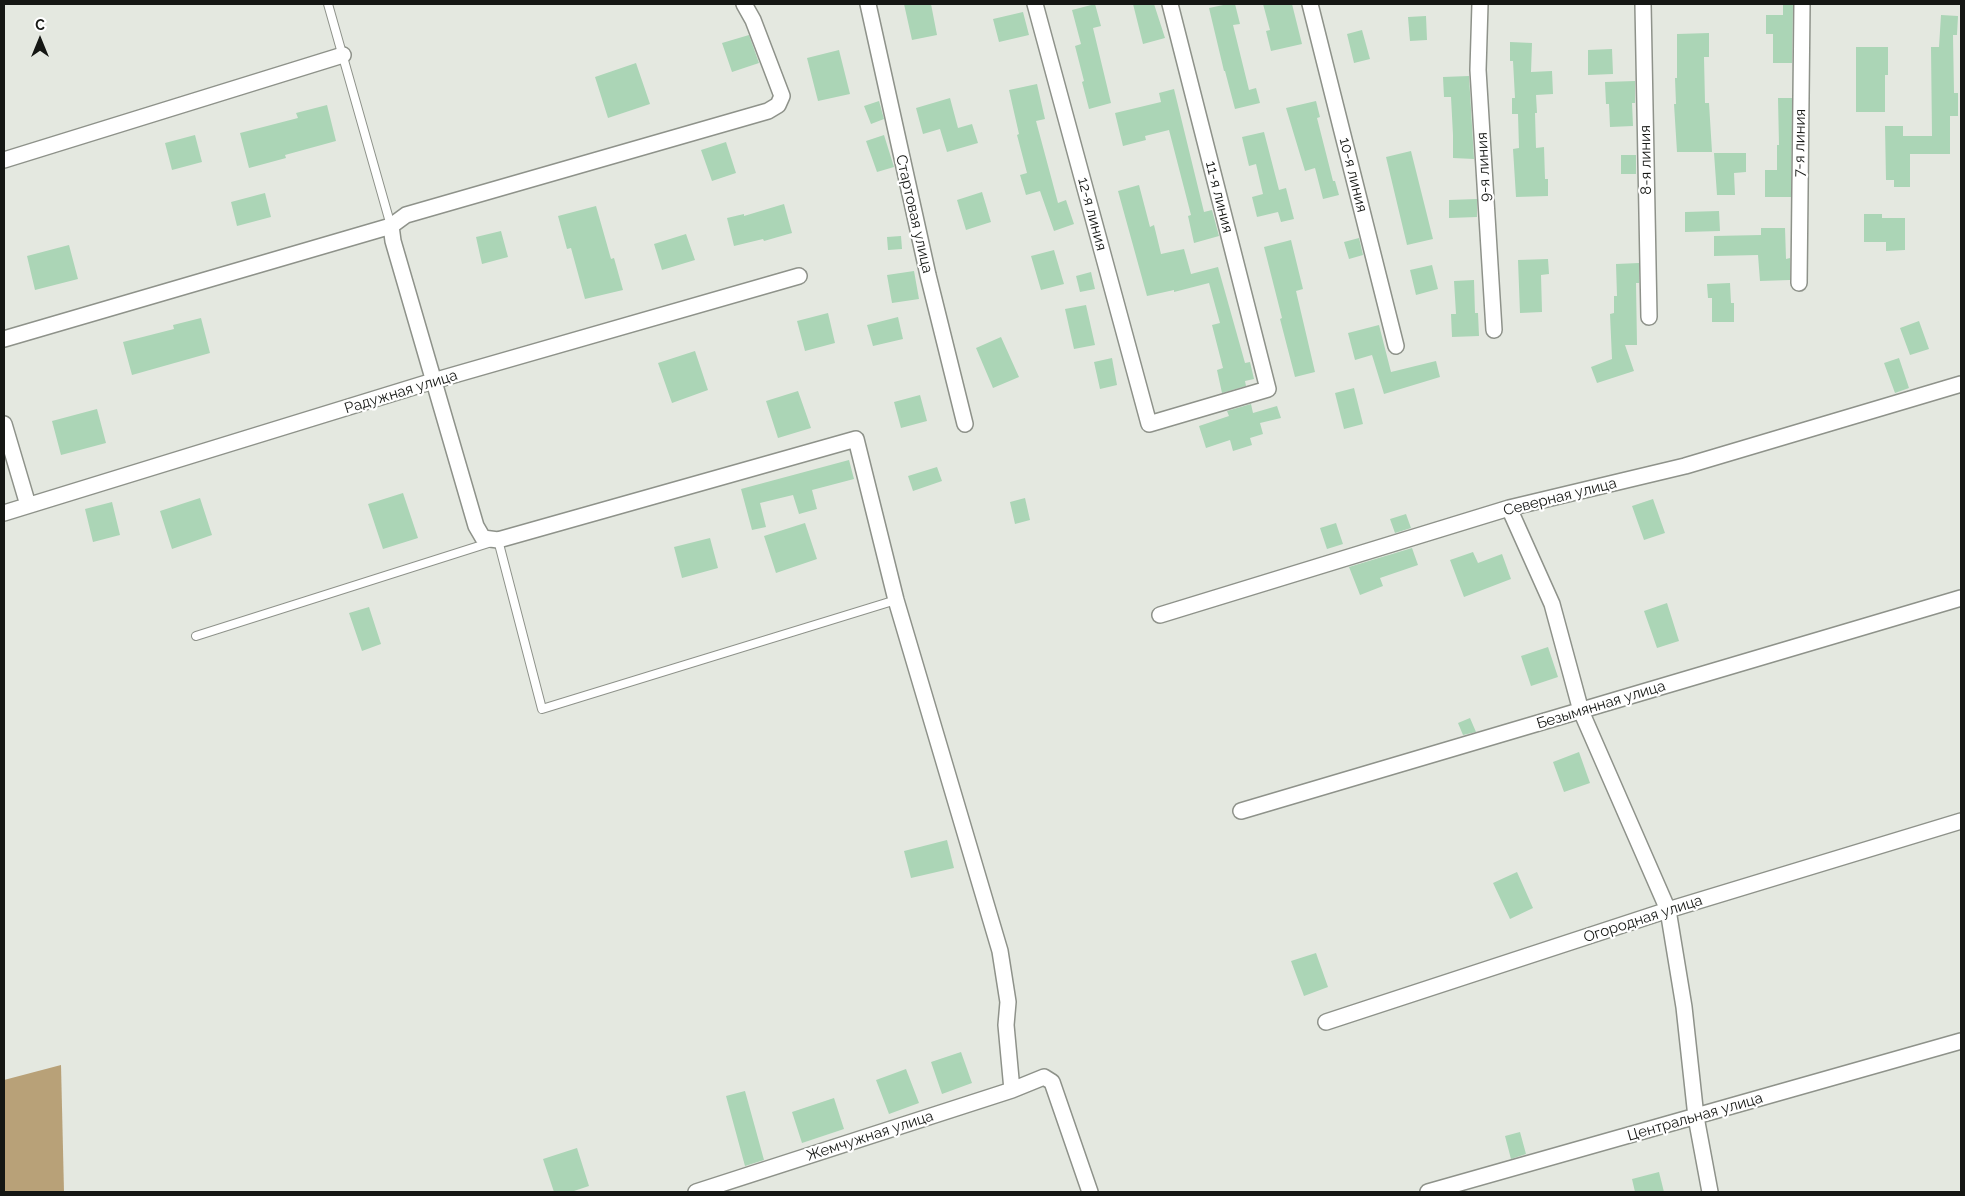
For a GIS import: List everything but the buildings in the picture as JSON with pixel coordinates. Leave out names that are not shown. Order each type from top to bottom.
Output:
[{"type":"street","points":[[4,339],[391,226],[406,215],[768,111],[778,105],[782,96],[754,20],[744,4]]},
{"type":"street","name":"Стартовая улица","points":[[868,4],[928,275],[965,424]]},
{"type":"street","name":"12-я линия","points":[[1035,4],[1149,424],[1268,389]]},
{"type":"street","name":"11-я линия","points":[[1170,4],[1268,389]]},
{"type":"street","name":"10-я линия","points":[[1310,4],[1396,346]]},
{"type":"street","name":"9-я линия","points":[[1480,4],[1478,70],[1494,330]]},
{"type":"street","name":"8-я линия","points":[[1643,4],[1649,317]]},
{"type":"street","name":"7-я линия","points":[[1799,283],[1802,4]]},
{"type":"street","points":[[4,160],[343,55]]},
{"type":"street","points":[[391,226],[393,241],[433,381],[476,526],[483,538],[498,540],[856,439],[896,600],[1000,950],[1008,1002],[1006,1025],[1012,1090]]},
{"type":"street","name":"Радужная улица","points":[[4,513],[433,381],[799,276]]},
{"type":"street","name":"Северная улица","points":[[1160,615],[1509,508],[1685,466],[1961,384]]},
{"type":"street","points":[[4,424],[28,505]]},
{"type":"street","points":[[1509,508],[1552,604],[1581,711],[1668,910],[1684,1006],[1696,1117],[1710,1192]]},
{"type":"street","name":"Безымянная улица","points":[[1241,811],[1961,598]]},
{"type":"street","name":"Огородная улица","points":[[1326,1022],[1668,910],[1961,821]]},
{"type":"street","name":"Центральная улица","points":[[1428,1192],[1961,1041]]},
{"type":"street","name":"Жемчужная улица","points":[[696,1192],[1012,1090],[1044,1077],[1052,1082],[1090,1192]]},
{"type":"lane","points":[[328,4],[391,226]]},
{"type":"lane","points":[[196,636],[498,540],[542,709],[896,600]]},
{"type":"shaded area","points":[[61,1065],[64,1192],[4,1192],[4,1080]]}]
